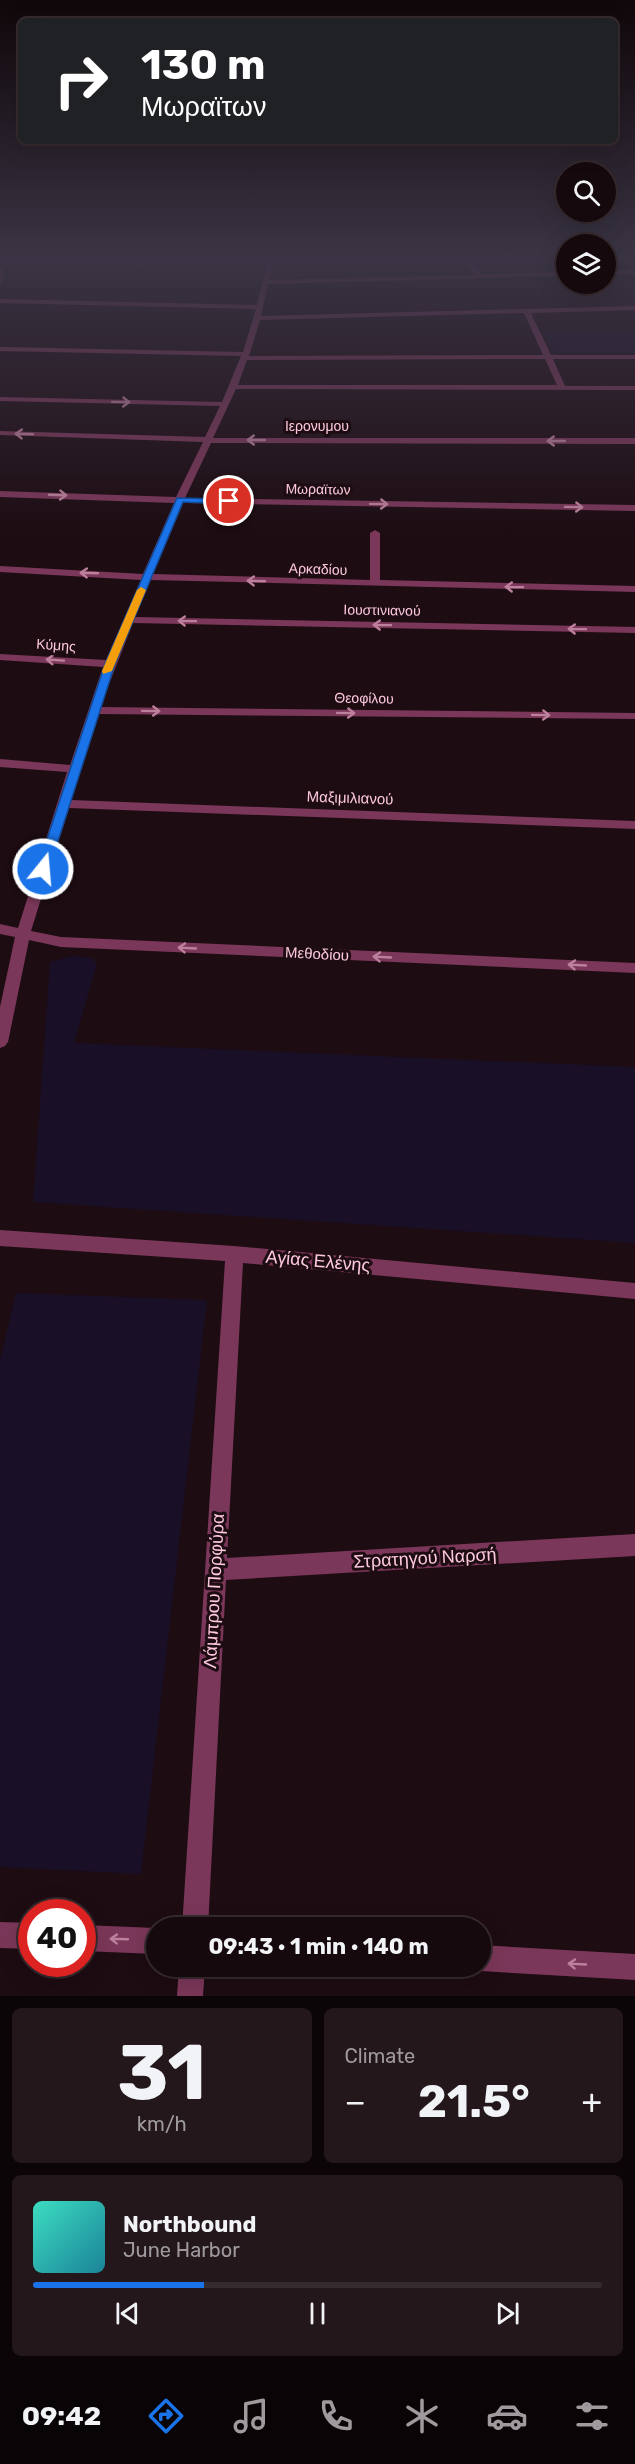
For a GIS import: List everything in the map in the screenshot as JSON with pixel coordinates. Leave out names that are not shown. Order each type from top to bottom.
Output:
[{"type":"street","points":[[0,1042],[23,934],[93,710],[147,575],[233,387],[247,348]]},
{"type":"street","points":[[544,348],[562,388]]},
{"type":"street","points":[[0,349],[245,356],[635,357]]},
{"type":"street","points":[[233,387],[635,388]]},
{"type":"street","points":[[0,399],[225,404]]},
{"type":"street","name":"Ιερονυμου","points":[[0,433],[209,440],[635,441]]},
{"type":"street","name":"Μωραϊτων","points":[[0,494],[635,508]]},
{"type":"street","points":[[375,533],[375,584]]},
{"type":"street","name":"Αρκαδίου","points":[[0,569],[147,575],[167,578],[635,589]]},
{"type":"street","name":"Ιουστινιανού","points":[[129,620],[635,630]]},
{"type":"street","name":"Κύμης","points":[[0,657],[110,664]]},
{"type":"street","name":"Θεοφίλου","points":[[93,710],[635,716]]},
{"type":"street","points":[[0,763],[74,769]]},
{"type":"street","name":"Μαξιμιλιανού","points":[[63,804],[635,825]]},
{"type":"street","name":"Μεθοδίου","points":[[0,929],[61,942],[635,968]]},
{"type":"street","name":"Αγίας Ελένης","points":[[0,1238],[234,1254],[635,1291]]},
{"type":"street","name":"Λάμπρου Πορφύρα","points":[[196,1917],[234,1254]]},
{"type":"street","name":"Στρατηγού Ναρσή","points":[[215,1570],[635,1545]]},
{"type":"street","points":[[0,1935],[18,1936]]},
{"type":"street","points":[[96,1939],[146,1941]]},
{"type":"street","points":[[491,1959],[635,1967]]},
{"type":"street","points":[[190,1996],[191,1977]]},
{"type":"shaded area","points":[[551,348],[635,348],[635,353],[553,353]]},
{"type":"shaded area","points":[[72,956],[92,958],[97,964],[74,1043],[635,1067],[635,1243],[33,1202],[50,962]]},
{"type":"shaded area","points":[[16,1293],[207,1300],[141,1874],[0,1867],[0,1360]]},
{"type":"slow traffic","points":[[107,671],[141,590]]},
{"type":"route","points":[[43,869],[93,710],[110,664],[180,499],[229,501]]}]
